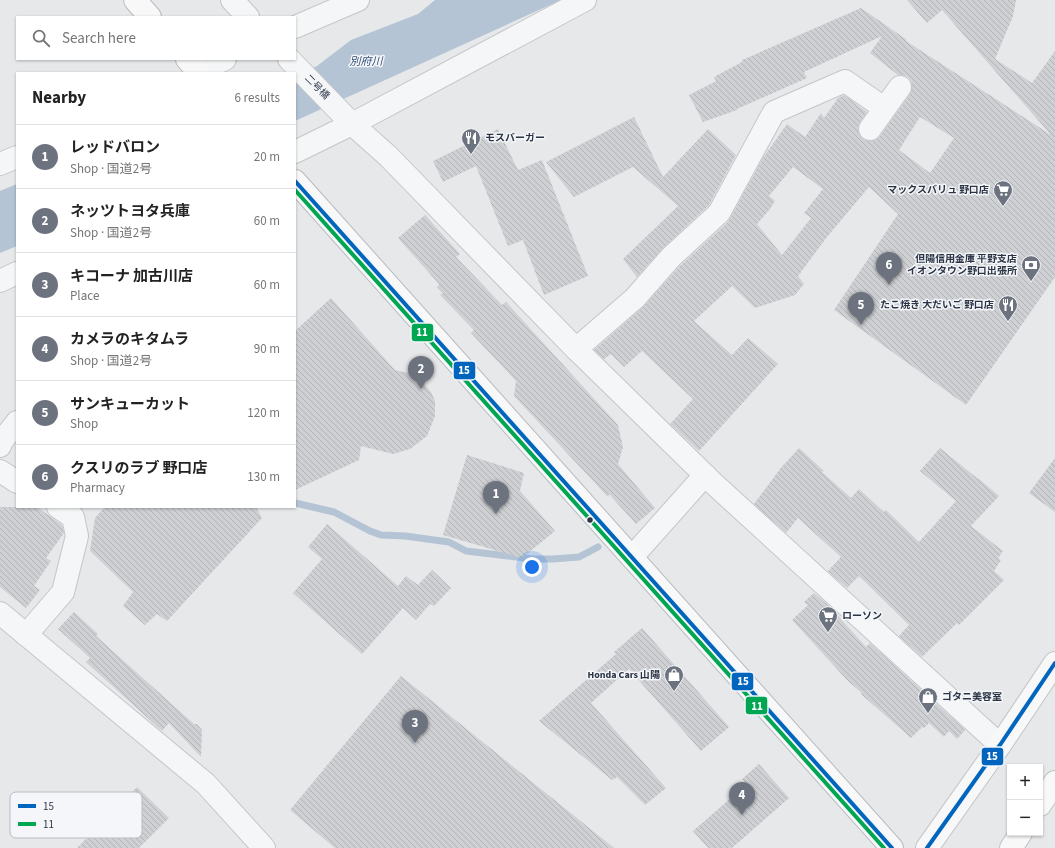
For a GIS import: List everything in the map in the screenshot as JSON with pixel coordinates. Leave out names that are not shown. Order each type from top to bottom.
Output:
[{"type":"main road","points":[[135,0],[149,16]]},
{"type":"main road","points":[[296,181],[892,848]]},
{"type":"main road","points":[[927,848],[1000,745],[1055,663]]},
{"type":"main road","points":[[1011,848],[1019,836]]},
{"type":"street","points":[[232,0],[247,16]]},
{"type":"street","points":[[296,27],[358,0]]},
{"type":"street","points":[[296,151],[349,120],[585,0]]},
{"type":"street","points":[[195,69],[222,60]]},
{"type":"street","name":"二号橋","points":[[290,60],[349,120],[388,156],[576,349],[705,475],[1000,745]]},
{"type":"street","points":[[576,349],[635,298],[671,257],[719,213],[774,112],[845,81],[884,108]]},
{"type":"street","points":[[870,129],[900,87]]},
{"type":"street","points":[[0,164],[16,157]]},
{"type":"street","points":[[0,281],[16,273]]},
{"type":"street","points":[[0,446],[2,441],[16,423]]},
{"type":"street","points":[[0,471],[16,481]]},
{"type":"street","points":[[632,557],[705,475]]},
{"type":"street","points":[[26,635],[63,592],[77,536],[73,517],[60,508]]},
{"type":"street","points":[[0,613],[206,784],[264,848]]},
{"type":"water","name":"別府川","points":[[435,0],[561,0],[296,121],[296,76],[317,66],[351,40],[418,14]]},
{"type":"water","points":[[16,184],[16,246],[0,253],[0,191]]},
{"type":"building","points":[[907,0],[1016,0],[1013,16],[995,59],[1032,83],[1055,51],[1055,277],[966,405],[834,310],[898,214],[869,187],[827,237],[798,276],[804,284],[795,295],[755,308],[732,286],[694,321],[732,355],[748,338],[778,364],[699,451],[670,424],[693,399],[642,351],[624,367],[611,354],[604,359],[594,350],[643,307],[680,266],[728,222],[763,158],[787,124],[805,137],[821,113],[824,118],[838,98],[844,95],[867,112],[860,122],[858,128],[859,134],[863,139],[869,141],[875,140],[880,136],[910,94],[912,86],[908,77],[898,75],[870,53],[882,36],[804,72],[807,78],[737,110],[703,122],[689,95],[716,81],[714,77],[742,62],[742,60],[861,8],[907,40],[906,41],[1051,135],[942,10],[927,23]],"holes":[[[920,117],[954,138],[930,173],[899,150]],[[793,167],[823,189],[804,213],[811,218],[782,255],[757,224],[775,201],[769,196]]]},
{"type":"building","points":[[634,117],[663,177],[708,129],[736,155],[709,205],[663,248],[637,277],[623,259],[678,206],[633,167],[574,197],[546,162]]},
{"type":"building","points":[[498,129],[518,170],[542,160],[588,276],[544,295],[523,240],[508,246],[476,166],[443,182],[433,161]]},
{"type":"building","points":[[425,215],[460,254],[456,257],[502,305],[506,302],[618,425],[623,447],[618,464],[655,508],[636,524],[609,494],[608,497],[514,396],[516,381],[471,333],[474,330],[440,295],[443,293],[437,287],[439,284],[398,238]]},
{"type":"building","points":[[331,298],[395,370],[416,375],[431,392],[435,401],[435,416],[427,436],[410,449],[393,454],[361,446],[359,460],[296,490],[296,330]]},
{"type":"building","points":[[799,448],[824,471],[822,472],[851,498],[859,489],[884,512],[886,510],[919,542],[956,501],[920,471],[940,448],[999,496],[971,526],[1003,551],[998,558],[1001,560],[994,571],[1004,580],[959,625],[957,623],[922,657],[899,636],[909,625],[859,576],[847,588],[828,571],[841,557],[798,518],[786,533],[754,504],[780,469]]},
{"type":"building","points":[[467,455],[524,473],[520,491],[555,531],[522,558],[443,535]]},
{"type":"building","points":[[1055,458],[1055,512],[1029,493]]},
{"type":"building","points":[[0,507],[38,508],[62,525],[64,533],[46,558],[51,561],[34,586],[40,590],[26,608],[0,587]]},
{"type":"building","points":[[104,508],[257,508],[262,518],[167,621],[157,614],[145,625],[123,606],[133,592],[90,551],[95,518]]},
{"type":"building","points":[[327,524],[398,586],[406,576],[418,585],[432,570],[451,588],[434,606],[430,604],[416,620],[403,608],[362,654],[293,593],[322,559],[308,547]]},
{"type":"building","points":[[814,593],[830,607],[866,647],[870,643],[965,730],[957,739],[949,731],[944,737],[929,723],[924,728],[922,727],[911,738],[848,681],[792,620],[808,605],[804,602]]},
{"type":"building","points":[[74,612],[98,634],[96,636],[194,724],[197,724],[202,730],[201,757],[169,723],[162,731],[86,662],[90,658],[58,629]]},
{"type":"building","points":[[642,628],[729,727],[701,751],[629,669],[591,703],[666,788],[645,805],[617,777],[612,780],[539,721],[616,654],[614,652]]},
{"type":"building","points":[[401,676],[614,848],[335,848],[290,810]]},
{"type":"building","points":[[759,764],[789,798],[732,848],[708,848],[693,831],[747,784],[742,779]]},
{"type":"building","points":[[137,787],[169,818],[139,848],[77,848],[87,838],[142,838],[142,792],[132,792]]},
{"type":"waterway","points":[[296,503],[334,512],[370,531],[381,535],[405,536],[449,542],[466,551],[532,559],[553,559],[579,557],[598,547]]},
{"type":"transit line","name":"15","points":[[296,182],[892,848]]},
{"type":"transit line","name":"11","points":[[296,191],[884,848]]},
{"type":"transit line","name":"15","points":[[927,848],[1000,745],[1055,663]]},
{"type":"place","name":"モスバーガー","points":[[471,155]]},
{"type":"place","name":"マックスバリュ 野口店","points":[[1003,207]]},
{"type":"place","name":"但陽信用金庫 平野支店 イオンタウン野口出張所","points":[[1031,282]]},
{"type":"place","name":"クスリのラブ 野口店","points":[[889,285]]},
{"type":"place","name":"たこ焼き 大だいご 野口店","points":[[1008,322]]},
{"type":"place","name":"サンキューカット","points":[[861,325]]},
{"type":"place","name":"ネッツトヨタ兵庫","points":[[421,389]]},
{"type":"place","name":"レッドバロン","points":[[496,514]]},
{"type":"place","name":"ローソン","points":[[828,633]]},
{"type":"place","name":"Honda Cars 山陽","points":[[674,692]]},
{"type":"place","name":"ゴタニ美容室","points":[[928,714]]},
{"type":"place","name":"キコーナ 加古川店","points":[[415,743]]},
{"type":"place","name":"カメラのキタムラ","points":[[742,815]]}]
